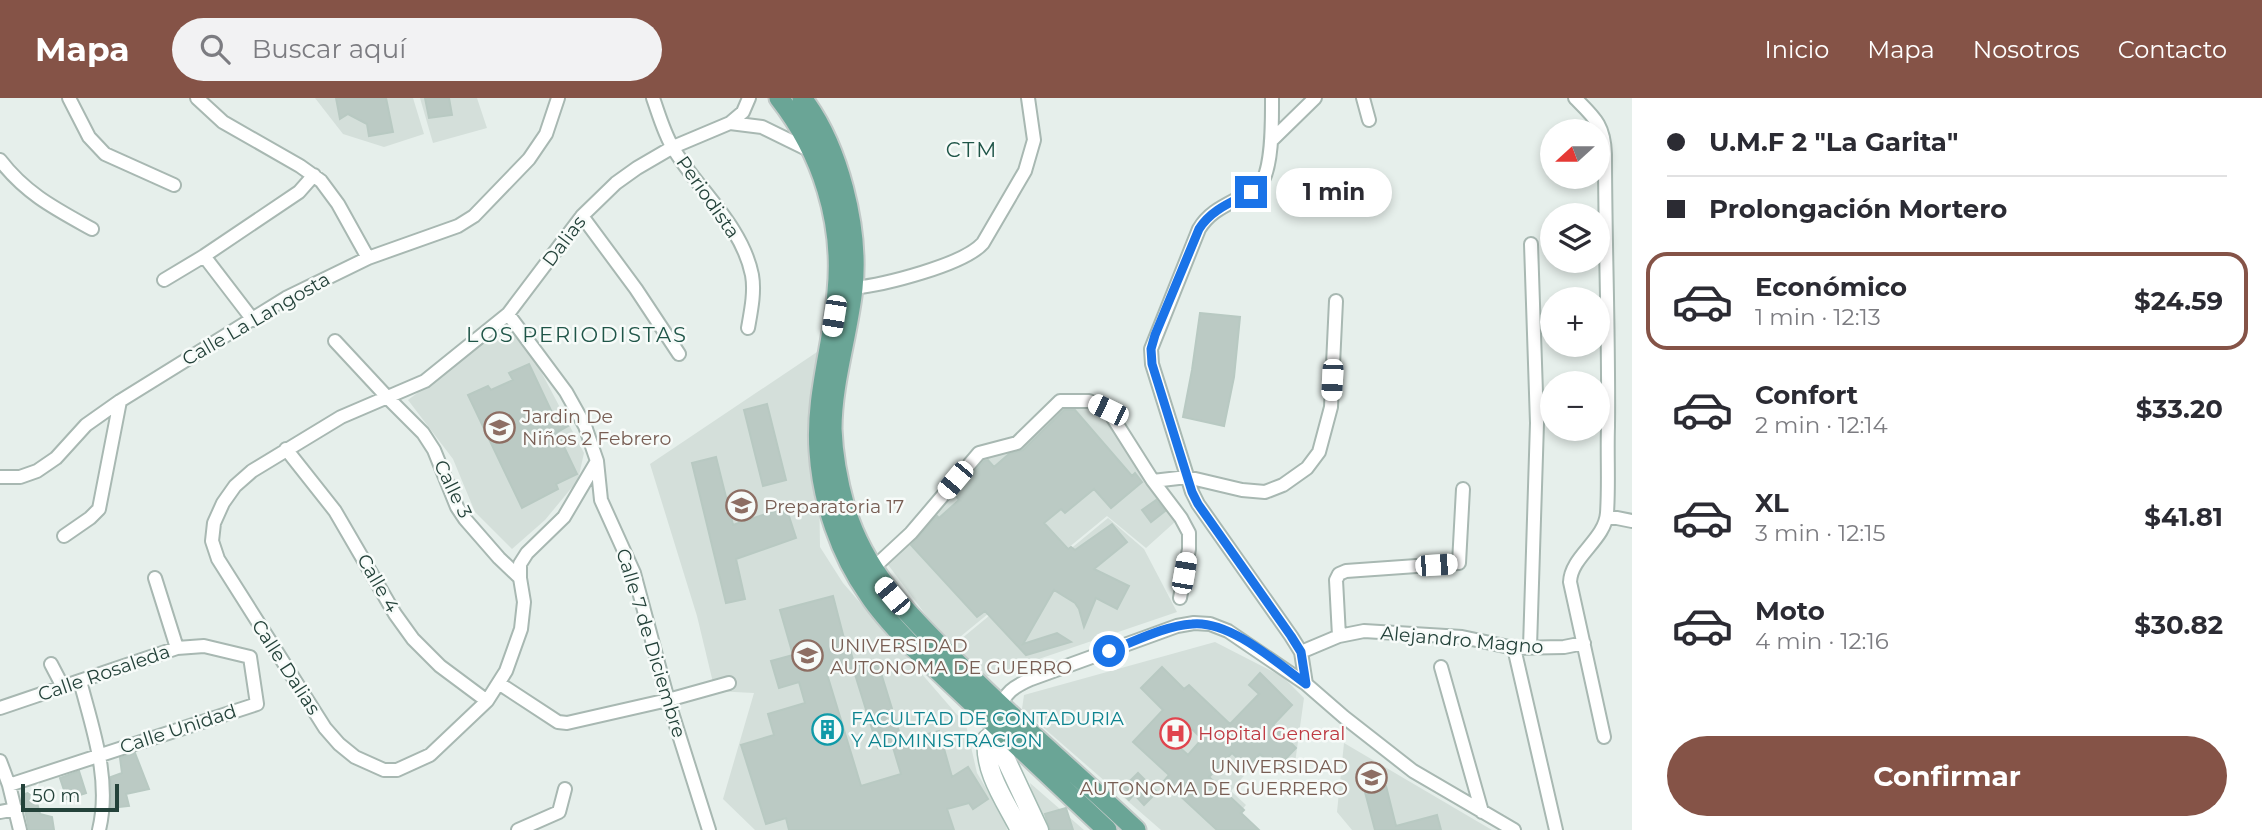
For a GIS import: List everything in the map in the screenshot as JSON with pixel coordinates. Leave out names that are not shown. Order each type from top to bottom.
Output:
[{"type":"main road","points":[[779,98],[814,153],[827,187],[835,224],[839,255],[837,293],[818,415],[819,452],[825,493],[836,533],[866,574],[886,618],[914,648],[1107,830]]},
{"type":"main road","points":[[802,98],[829,147],[844,186],[852,224],[853,288],[832,429],[836,469],[845,509],[862,552],[866,574]]},
{"type":"main road","points":[[866,574],[880,581],[905,611],[1000,706],[1136,830]]},
{"type":"street","points":[[69,98],[96,147],[105,154],[174,185]]},
{"type":"street","points":[[197,98],[223,122],[321,181],[338,204],[368,258]]},
{"type":"street","name":"Calle La Langosta","points":[[0,477],[20,477],[37,471],[56,458],[86,425],[120,401],[286,298],[368,258],[458,226],[474,216],[529,159],[547,134],[558,98]]},
{"type":"street","name":"Periodista","points":[[653,98],[673,148],[744,250],[752,276],[753,299],[748,328]]},
{"type":"street","name":"Dalias","points":[[212,541],[214,523],[223,503],[235,486],[252,471],[341,417],[425,381],[509,314],[582,216],[616,183],[673,148],[730,123],[743,112],[749,98]]},
{"type":"street","points":[[853,288],[883,285],[964,258],[976,251],[1025,171],[1034,139],[1028,98]]},
{"type":"street","points":[[1272,98],[1271,141],[1266,173],[1260,185],[1213,211],[1206,218],[1199,229],[1151,349],[1152,364],[1198,504],[1301,652],[1306,684]]},
{"type":"street","points":[[1271,141],[1315,98]]},
{"type":"street","points":[[1363,98],[1369,120]]},
{"type":"street","points":[[1575,98],[1598,121],[1604,137],[1607,516],[1595,541],[1570,574],[1604,737]]},
{"type":"street","points":[[730,123],[762,127],[814,153]]},
{"type":"street","points":[[0,160],[11,175],[36,198],[92,229]]},
{"type":"street","points":[[164,280],[299,192],[314,175]]},
{"type":"street","points":[[582,216],[636,289],[679,354]]},
{"type":"street","points":[[1530,647],[1537,423],[1531,244]]},
{"type":"street","points":[[204,256],[253,320]]},
{"type":"street","points":[[1153,481],[1187,477],[1265,492],[1283,485],[1307,468],[1319,452],[1331,407],[1336,301]]},
{"type":"street","name":"Calle 7 de Diciembre","points":[[509,314],[566,393],[585,426],[597,461],[601,500],[634,573],[668,700],[709,830]]},
{"type":"street","points":[[335,341],[388,398]]},
{"type":"street","name":"Calle 3","points":[[388,398],[423,433],[435,450],[457,507],[465,519],[520,578]]},
{"type":"street","points":[[64,537],[99,509],[120,401]]},
{"type":"street","points":[[866,574],[911,533],[979,453],[1017,443],[1060,401],[1089,401],[1108,410],[1189,533],[1189,549],[1180,598]]},
{"type":"street","name":"Calle 4","points":[[286,449],[335,511],[395,614],[413,639],[440,666],[487,701]]},
{"type":"street","points":[[487,701],[499,684],[521,629],[524,602],[520,564],[527,553],[564,517],[597,461]]},
{"type":"street","points":[[1339,636],[1336,580],[1339,574],[1346,571],[1459,563],[1463,489]]},
{"type":"street","points":[[1607,516],[1632,520]]},
{"type":"street","name":"Calle Dalias","points":[[212,541],[218,559],[270,645],[332,736],[355,757],[384,770],[397,770],[430,755],[487,701]]},
{"type":"street","points":[[155,578],[177,648]]},
{"type":"street","points":[[1039,830],[1001,749],[1000,706],[1014,687],[1177,626],[1194,623],[1210,624],[1228,631],[1306,684],[1354,726],[1413,771],[1514,830]]},
{"type":"street","name":"Alejandro Magno","points":[[1301,652],[1339,636],[1364,631],[1462,637],[1514,648],[1564,648],[1584,643]]},
{"type":"street","points":[[250,657],[270,645]]},
{"type":"street","name":"Calle Rosaleda","points":[[0,708],[177,648],[204,646],[250,657]]},
{"type":"street","points":[[1514,648],[1556,830]]},
{"type":"street","name":"Calle Unidad","points":[[9,785],[257,704],[250,657]]},
{"type":"street","points":[[51,664],[62,687]]},
{"type":"street","points":[[1441,667],[1482,812]]},
{"type":"street","points":[[80,681],[99,754],[104,794],[99,830]]},
{"type":"street","points":[[499,684],[558,722],[567,723],[729,683]]},
{"type":"street","points":[[1000,729],[988,738],[985,754],[1020,830]]},
{"type":"street","points":[[0,761],[16,808],[20,830]]},
{"type":"street","points":[[518,830],[559,812],[565,789]]},
{"type":"street","points":[[0,812],[16,808]]},
{"type":"shaded area","points":[[315,98],[413,98],[424,134],[384,147],[343,134]]},
{"type":"shaded area","points":[[420,98],[477,98],[487,128],[433,143]]},
{"type":"shaded area","name":"Jardin De Niños 2 Febrero","points":[[506,326],[537,364],[584,453],[578,480],[545,520],[512,549],[475,512],[453,459],[408,400]]},
{"type":"shaded area","name":"UNIVERSIDAD AUTONOMA DE GUERRO","points":[[817,352],[820,547],[843,583],[966,725],[977,773],[1005,820],[1007,830],[755,830],[723,799],[754,693],[715,691],[697,616],[650,464]]},
{"type":"shaded area","points":[[1061,402],[1089,403],[1107,411],[1176,521],[1146,548],[1107,516],[949,646],[886,562],[979,454],[1017,445]]},
{"type":"shaded area","points":[[1108,518],[1144,549],[1177,612],[986,677],[955,644]]},
{"type":"shaded area","name":"Hopital General","points":[[1215,642],[1283,677],[1304,698],[1295,763],[1278,772],[1260,757],[1231,791],[1246,805],[1238,814],[1255,830],[1161,830],[1022,709],[1024,695]]},
{"type":"shaded area","name":"UNIVERSIDAD AUTONOMA DE GUERRERO","points":[[1344,743],[1492,830],[1352,830],[1337,812]]},
{"type":"shaded area","name":"UNIVERSIDAD AUTONOMA DE GUERRERO","points":[[1030,783],[1084,830],[1039,830]]},
{"type":"building","points":[[336,98],[386,98],[393,132],[369,136],[367,124],[348,114],[340,119]]},
{"type":"building","points":[[425,98],[449,98],[452,115],[429,118]]},
{"type":"building","points":[[1200,313],[1240,317],[1234,377],[1224,426],[1183,417]]},
{"type":"building","points":[[529,364],[556,421],[564,417],[568,426],[557,432],[577,474],[556,484],[558,489],[522,508],[468,395],[488,386],[491,390],[513,380],[509,373]]},
{"type":"building","points":[[767,404],[786,480],[763,486],[744,410]]},
{"type":"building","points":[[1064,410],[1075,410],[1132,476],[1135,473],[1142,482],[1111,508],[1094,489],[1065,513],[1061,509],[1044,523],[1068,549],[1071,547],[1075,550],[1112,524],[1127,542],[1094,569],[1129,586],[1117,609],[1096,598],[1084,627],[1075,603],[1054,590],[1023,644],[1057,633],[1071,642],[1026,655],[985,611],[977,617],[911,545],[937,516],[939,518],[959,500],[955,495],[984,461],[988,460],[994,467],[1009,454],[1023,450]]},
{"type":"building","points":[[716,457],[733,525],[786,507],[796,538],[736,559],[745,599],[726,603],[692,463]]},
{"type":"building","points":[[1156,500],[1165,511],[1151,522],[1142,510]]},
{"type":"building","points":[[833,596],[847,650],[850,649],[855,667],[827,674],[861,786],[901,774],[892,744],[878,748],[853,668],[877,660],[902,741],[939,731],[952,777],[968,767],[988,799],[973,809],[969,803],[947,809],[954,830],[789,830],[786,818],[766,824],[741,745],[774,735],[768,714],[805,703],[799,682],[779,688],[771,661],[793,655],[780,610]]},
{"type":"building","points":[[1162,667],[1184,689],[1189,685],[1230,724],[1259,694],[1249,685],[1260,673],[1292,705],[1273,725],[1296,748],[1276,769],[1260,754],[1247,767],[1232,753],[1209,777],[1244,810],[1241,813],[1259,830],[1217,830],[1164,781],[1169,775],[1133,742],[1163,710],[1141,688]],"holes":[[[1181,718],[1202,739],[1188,755],[1165,734]]]},
{"type":"building","points":[[135,753],[149,789],[126,794],[129,806],[111,808],[111,777],[122,773],[120,758]]},
{"type":"building","points":[[79,771],[86,793],[67,799],[60,778]]},
{"type":"building","points":[[1138,773],[1157,792],[1144,805],[1134,794],[1129,800],[1120,791]]},
{"type":"building","points":[[1386,786],[1396,826],[1437,815],[1441,830],[1375,830],[1365,792]]},
{"type":"building","points":[[34,791],[40,814],[52,817],[54,830],[29,830],[22,795]]},
{"type":"building","points":[[1066,808],[1073,830],[1050,830],[1045,814]]},
{"type":"place","name":"Jardin De Niños 2 Febrero","points":[[499,427]]},
{"type":"place","name":"Preparatoria 17","points":[[741,506]]},
{"type":"place","name":"UNIVERSIDAD AUTONOMA DE GUERRO","points":[[807,656]]},
{"type":"place","name":"FACULTAD DE CONTADURIA Y ADMINISTRACION","points":[[828,729]]},
{"type":"place","name":"Hopital General","points":[[1175,733]]},
{"type":"place","name":"UNIVERSIDAD AUTONOMA DE GUERRERO","points":[[1371,777]]},
{"type":"district","name":"CTM","points":[[972,149]]},
{"type":"district","name":"LOS PERIODISTAS","points":[[577,334]]},
{"type":"route","points":[[1109,651],[1177,626],[1210,624],[1228,631],[1306,684],[1301,652],[1192,492],[1152,364],[1151,349],[1155,335],[1199,229],[1213,211],[1251,192]]}]
